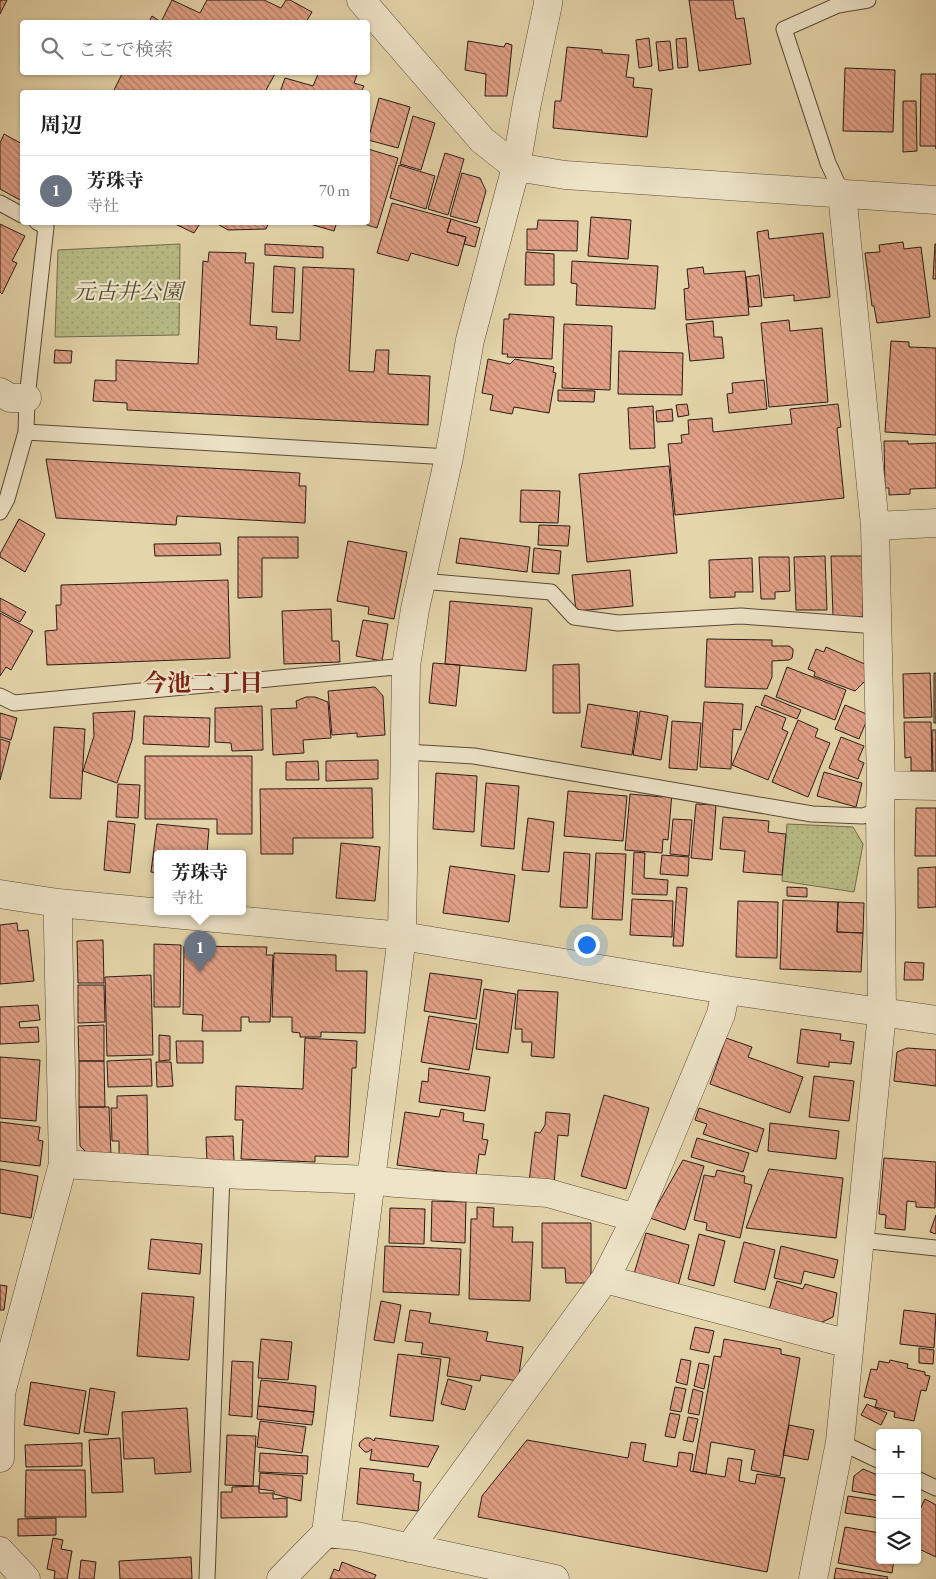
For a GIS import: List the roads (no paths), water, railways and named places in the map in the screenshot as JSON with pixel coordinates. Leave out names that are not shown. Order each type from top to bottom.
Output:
[{"type":"street","points":[[361,0],[482,140],[516,167],[565,175],[936,200]]},
{"type":"street","points":[[281,1579],[326,1533],[402,936],[406,666],[415,609],[449,457],[470,340],[516,167],[548,0]]},
{"type":"street","points":[[813,1579],[840,1442],[882,1013],[875,526],[842,193]]},
{"type":"street","points":[[0,392],[10,398],[26,398]]},
{"type":"street","points":[[875,526],[936,523]]},
{"type":"street","points":[[880,798],[936,786]]},
{"type":"street","points":[[0,894],[58,903],[154,912]]},
{"type":"street","points":[[0,1458],[1,1393],[63,1164],[58,903]]},
{"type":"street","points":[[183,915],[402,936],[726,990],[936,1020]]},
{"type":"street","points":[[409,1548],[605,1280],[636,1218],[721,1014],[726,990]]},
{"type":"street","points":[[63,1164],[222,1174],[370,1180],[548,1193],[636,1218]]},
{"type":"street","points":[[605,1280],[849,1344]]},
{"type":"street","points":[[326,1533],[356,1536],[555,1579]]},
{"type":"street","points":[[0,1551],[26,1579]]},
{"type":"lane","points":[[842,193],[828,163],[784,29],[838,5],[868,0]]},
{"type":"lane","points":[[0,203],[20,214]]},
{"type":"lane","points":[[0,512],[6,500],[26,432],[26,398],[46,227],[42,225]]},
{"type":"lane","points":[[26,432],[449,457]]},
{"type":"lane","points":[[421,581],[551,592],[574,617],[618,622],[741,616],[877,626]]},
{"type":"lane","points":[[0,696],[14,703],[406,666]]},
{"type":"lane","points":[[406,752],[474,756],[812,814],[863,816],[880,798]]},
{"type":"lane","points":[[208,1579],[222,1174]]},
{"type":"lane","points":[[860,1240],[936,1248]]},
{"type":"lane","points":[[840,1442],[876,1459]]},
{"type":"lane","points":[[921,1481],[936,1488]]},
{"type":"place","name":"芳珠寺","points":[[200,972]]},
{"type":"district","name":"今池二丁目","points":[[203,683]]},
{"type":"park label","name":"元古井公園","points":[[128,291]]}]
